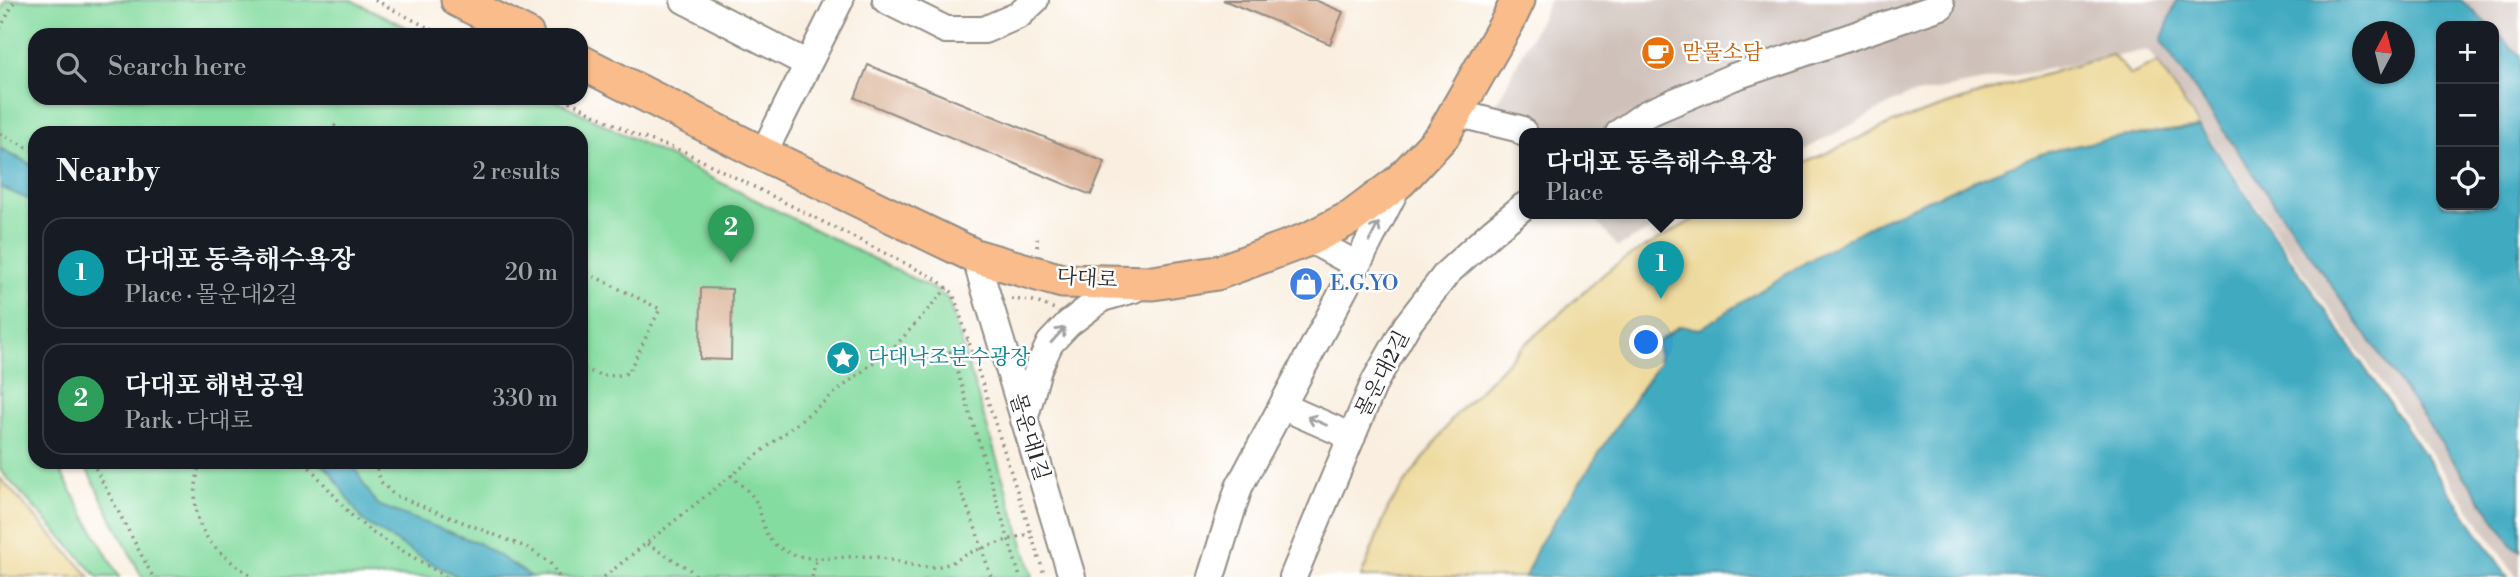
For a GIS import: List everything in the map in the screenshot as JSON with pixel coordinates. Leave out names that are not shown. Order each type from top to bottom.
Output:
[{"type":"main road","points":[[458,0],[513,28]]},
{"type":"main road","name":"다대로","points":[[588,66],[975,256],[1062,281],[1153,283],[1217,273],[1309,239],[1352,217],[1400,181],[1443,135],[1518,0]]},
{"type":"street","points":[[684,0],[808,64]]},
{"type":"street","points":[[763,154],[840,0]]},
{"type":"street","points":[[886,0],[946,30],[984,30],[1019,15],[1035,0]]},
{"type":"street","points":[[1626,128],[1646,114],[1733,77],[1941,6]]},
{"type":"street","points":[[1455,113],[1519,129]]},
{"type":"street","points":[[1211,577],[1239,487],[1400,181]]},
{"type":"street","name":"몰운대2길","points":[[1293,577],[1375,380],[1407,326],[1447,273],[1519,210]]},
{"type":"street","points":[[1309,239],[1357,265]]},
{"type":"street","name":"몰운대1길","points":[[975,256],[1072,577]]},
{"type":"street","points":[[1024,420],[1042,360],[1050,343],[1068,324],[1102,298],[1153,283]]},
{"type":"street","points":[[1282,406],[1352,437]]},
{"type":"path","points":[[0,29],[15,0]]},
{"type":"path","points":[[375,0],[429,28]]},
{"type":"path","points":[[577,105],[635,135],[685,152],[936,279],[953,293],[1045,577]]},
{"type":"path","points":[[0,134],[28,148]]},
{"type":"path","points":[[588,273],[660,309],[628,373],[617,376],[601,375],[588,370]]},
{"type":"path","points":[[604,577],[899,342],[947,288]]},
{"type":"path","points":[[1006,299],[1033,302],[1058,310]]},
{"type":"path","points":[[932,364],[968,340]]},
{"type":"path","points":[[949,353],[969,408],[1020,577]]},
{"type":"path","points":[[96,469],[153,577]]},
{"type":"path","points":[[198,469],[195,485],[197,522],[208,542],[252,577]]},
{"type":"path","points":[[311,469],[353,517],[373,533],[446,577]]},
{"type":"path","points":[[377,469],[381,482],[394,495],[413,505],[448,515],[528,548],[550,563],[559,577]]},
{"type":"path","points":[[731,475],[753,497],[761,514],[763,530],[775,545],[795,555],[816,560],[879,557],[904,564],[937,567],[1031,533]]},
{"type":"path","points":[[957,482],[991,577]]},
{"type":"path","points":[[646,544],[698,577]]},
{"type":"path","points":[[812,577],[816,560]]},
{"type":"shaded area","points":[[1550,0],[2520,0],[2520,577],[2517,577],[2148,50],[1906,96],[1803,150],[1803,128],[1519,128],[1519,131],[1488,120]]},
{"type":"shaded area","points":[[1595,219],[1671,219],[1618,247]]},
{"type":"green space","points":[[6,0],[351,0],[409,28],[28,28],[28,105],[565,105],[934,289],[948,299],[1033,577],[142,577],[87,469],[588,469],[588,126],[28,126],[28,162],[0,148],[0,13]]},
{"type":"green space","points":[[0,187],[28,199],[28,469],[59,469],[119,577],[98,577],[0,470]]},
{"type":"sand","points":[[2112,55],[2131,75],[2157,62],[2200,127],[2113,138],[2046,152],[1873,224],[1794,269],[1700,329],[1679,326],[1658,342],[1659,362],[1539,545],[1525,577],[1361,577],[1389,506],[1453,418],[1520,349],[1605,273],[1694,219],[1803,219],[1803,164],[1890,124]]},
{"type":"sand","points":[[0,478],[90,577],[0,577]]},
{"type":"water","points":[[2177,0],[2461,0],[2484,21],[2436,21],[2436,210],[2499,210],[2499,36],[2520,55],[2520,551],[2513,546],[2161,41]]},
{"type":"water","points":[[2200,127],[2508,577],[1525,577],[1539,545],[1659,362],[1658,342],[1680,326],[1700,329],[1794,269],[1873,224],[2046,152],[2113,138]]},
{"type":"water","points":[[0,149],[28,163],[28,199],[0,187]]},
{"type":"water","points":[[327,469],[356,469],[378,505],[478,543],[532,577],[459,577],[427,561],[363,521]]},
{"type":"building","points":[[1223,0],[1315,0],[1343,12],[1330,44]]},
{"type":"building","points":[[868,65],[1105,162],[1091,195],[855,98]]},
{"type":"building","points":[[701,288],[732,289],[731,360],[700,359]]},
{"type":"place","name":"맏물소담","points":[[1658,53]]},
{"type":"place","name":"다대포 해변공원","points":[[731,263]]},
{"type":"place","name":"E.G.YO","points":[[1306,284]]},
{"type":"place","name":"다대포 동측해수욕장","points":[[1661,299]]},
{"type":"place","name":"다대낙조분수광장","points":[[843,358]]}]
